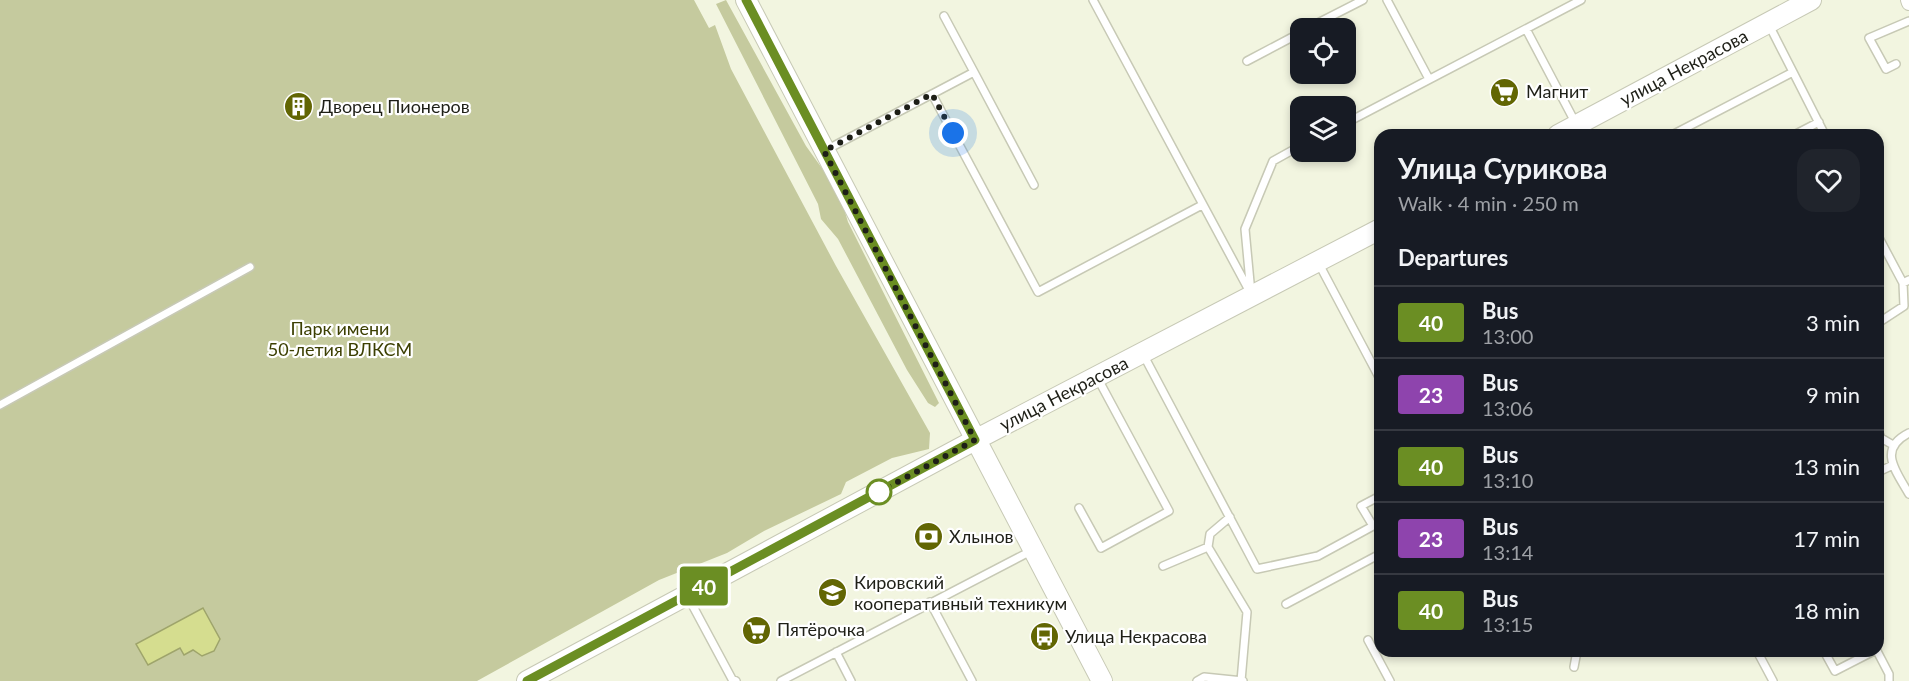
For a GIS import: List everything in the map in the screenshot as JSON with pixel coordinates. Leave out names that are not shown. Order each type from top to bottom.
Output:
[{"type":"street","points":[[746,0],[1102,681]]},
{"type":"street","name":"улица Некрасова","points":[[1569,129],[1811,0]]},
{"type":"street","name":"улица Некрасова","points":[[527,681],[975,440],[1097,378],[1251,295],[1374,235]]},
{"type":"lane","points":[[1093,0],[1251,295]]},
{"type":"lane","points":[[1328,18],[1363,0]]},
{"type":"lane","points":[[1387,0],[1429,80]]},
{"type":"lane","points":[[1356,118],[1581,0]]},
{"type":"lane","points":[[944,16],[1034,185]]},
{"type":"lane","points":[[1896,64],[1886,69],[1869,38],[1909,21]]},
{"type":"lane","points":[[1768,23],[1823,129]]},
{"type":"lane","points":[[1526,29],[1576,125]]},
{"type":"lane","points":[[1246,61],[1290,38]]},
{"type":"lane","points":[[824,151],[974,72]]},
{"type":"lane","points":[[1684,129],[1793,72]]},
{"type":"lane","points":[[932,94],[1038,292],[1202,205]]},
{"type":"lane","points":[[1806,129],[1819,122]]},
{"type":"lane","points":[[1251,295],[1245,229],[1273,161],[1290,152]]},
{"type":"lane","points":[[1884,246],[1906,282],[1904,306],[1884,319]]},
{"type":"lane","points":[[1318,262],[1374,368]]},
{"type":"lane","points":[[0,405],[250,267]]},
{"type":"lane","points":[[1142,354],[1257,568],[1318,556],[1373,526],[1361,506],[1374,499]]},
{"type":"lane","points":[[1079,508],[1101,548],[1169,511],[1097,378]]},
{"type":"lane","points":[[1909,433],[1898,438],[1893,445],[1893,465],[1909,494]]},
{"type":"lane","points":[[1884,440],[1893,445]]},
{"type":"lane","points":[[1884,469],[1893,465]]},
{"type":"lane","points":[[1197,681],[1204,677],[1242,681],[1247,612],[1208,547],[1210,534],[1230,517]]},
{"type":"lane","points":[[1163,566],[1208,547]]},
{"type":"lane","points":[[781,681],[1033,550]]},
{"type":"lane","points":[[1286,604],[1374,557]]},
{"type":"lane","points":[[687,595],[732,680]]},
{"type":"lane","points":[[930,602],[972,681]]},
{"type":"lane","points":[[1368,640],[1374,651]]},
{"type":"lane","points":[[836,652],[850,681]]},
{"type":"lane","points":[[1377,657],[1390,681]]},
{"type":"lane","points":[[1574,667],[1576,657]]},
{"type":"lane","points":[[1760,657],[1770,680]]},
{"type":"lane","points":[[1827,657],[1835,671],[1864,657]]},
{"type":"lane","points":[[1879,657],[1889,674],[1889,681]]},
{"type":"green space","name":"Парк имени 50-летия ВЛКСМ","points":[[0,0],[694,0],[709,28],[715,25],[731,69],[836,266],[930,433],[929,449],[892,458],[846,482],[841,494],[764,531],[727,553],[659,580],[477,681],[0,681]]},
{"type":"green space","points":[[726,0],[806,146],[839,192],[848,222],[939,403],[935,407],[928,403],[907,370],[838,239],[821,219],[818,204],[716,4]]},
{"type":"shaded area","points":[[203,608],[220,639],[214,651],[202,656],[193,650],[184,655],[180,648],[148,665],[136,644]]},
{"type":"bus line","name":"40","points":[[527,681],[975,440],[746,0]]},
{"type":"place","name":"Магнит","points":[[1505,92]]},
{"type":"place","name":"Дворец Пионеров","points":[[298,107]]},
{"type":"place","name":"Хлынов","points":[[928,537]]},
{"type":"place","name":"Кировский кооперативный техникум","points":[[833,593]]},
{"type":"place","name":"Пятёрочка","points":[[756,630]]},
{"type":"place","name":"Улица Некрасова","points":[[1044,637]]},
{"type":"route","points":[[879,492],[975,440],[824,151],[932,94],[953,133]]}]
